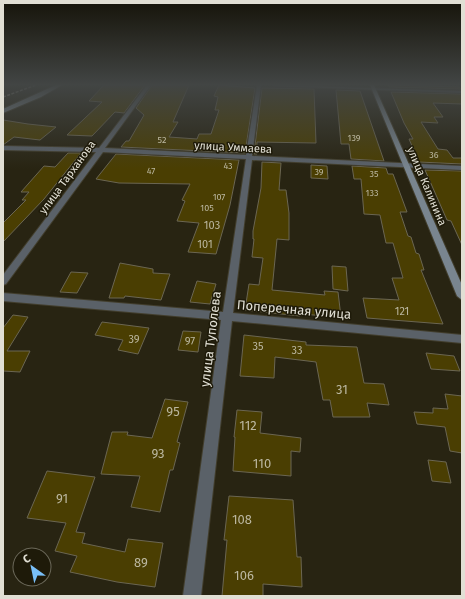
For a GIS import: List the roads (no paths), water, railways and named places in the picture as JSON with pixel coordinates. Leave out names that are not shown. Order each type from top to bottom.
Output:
[{"type":"street","name":"улица Тарханова","points":[[3,282],[128,113]]},
{"type":"street","name":"улица Туполева","points":[[192,596],[227,317],[255,113]]},
{"type":"street","name":"улица Калинина","points":[[384,113],[462,296]]},
{"type":"street","name":"улица Уммаева","points":[[3,148],[100,150],[462,168]]},
{"type":"street","name":"Поперечная улица","points":[[3,297],[108,305],[462,339]]}]
